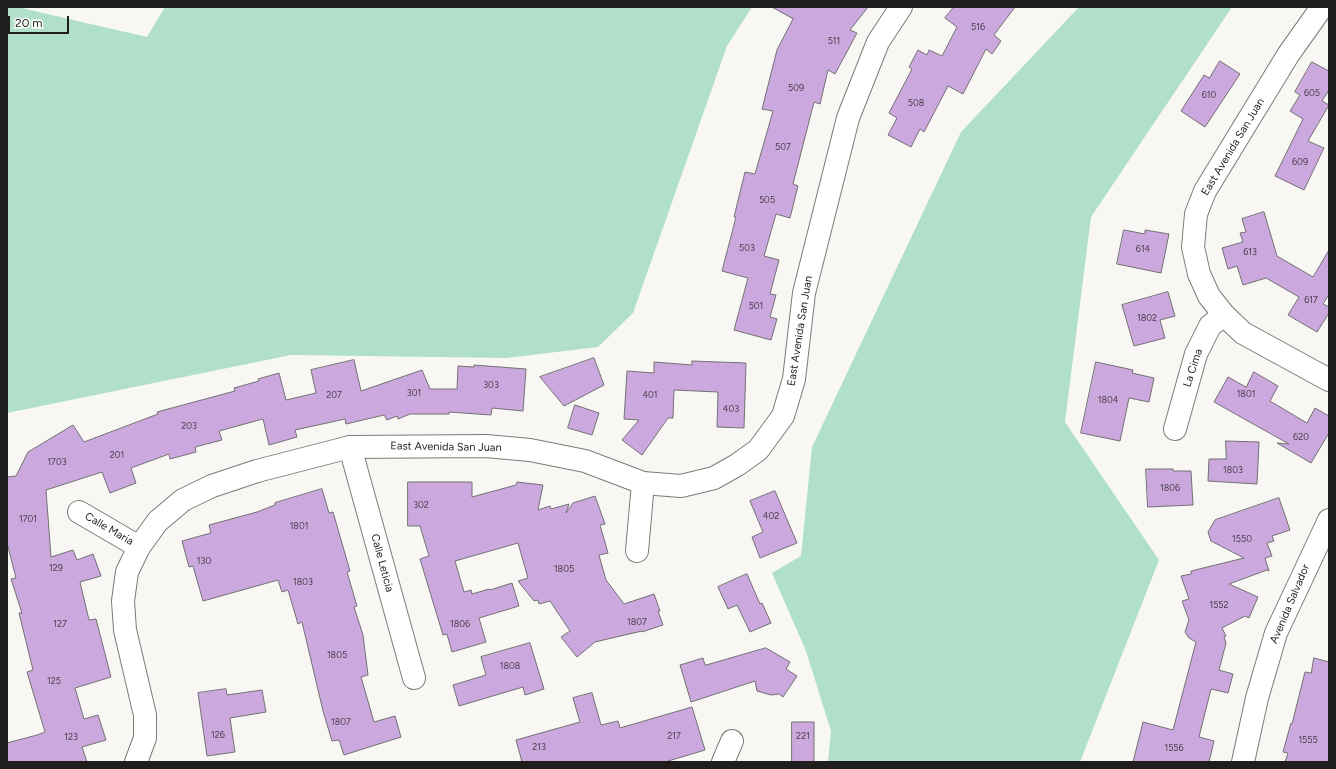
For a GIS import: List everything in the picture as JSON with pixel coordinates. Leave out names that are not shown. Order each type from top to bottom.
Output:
[{"type":"street","name":"East Avenida San Juan","points":[[136,762],[145,738],[145,715],[125,630],[123,601],[128,572],[139,547],[158,521],[183,500],[212,486],[257,471],[350,447],[486,446],[530,450],[585,461],[642,483],[681,486],[714,478],[737,465],[758,450],[783,416],[794,379],[804,293],[848,118],[878,42],[901,7]]},
{"type":"street","name":"East Avenida San Juan","points":[[1322,7],[1288,55],[1205,191],[1196,214],[1193,247],[1199,274],[1209,296],[1224,315],[1243,333],[1329,380]]},
{"type":"street","name":"La Cima","points":[[1175,430],[1196,354],[1210,326],[1224,315]]},
{"type":"street","name":"Calle Leticia","points":[[350,447],[414,678]]},
{"type":"street","points":[[637,551],[642,483]]},
{"type":"street","name":"Calle Maria","points":[[79,512],[139,547]]},
{"type":"street","name":"Avenida Salvador","points":[[1243,762],[1257,698],[1276,633],[1329,520]]},
{"type":"street","points":[[723,762],[732,741]]},
{"type":"green space","points":[[7,7],[17,7],[147,37],[165,7],[752,7],[727,46],[633,313],[598,347],[506,358],[291,355],[7,413]]},
{"type":"green space","points":[[1079,7],[1232,7],[1091,217],[1065,422],[1159,560],[1080,762],[828,762],[831,731],[806,651],[772,573],[801,556],[812,447],[961,132]]},
{"type":"building","points":[[772,7],[868,7],[850,30],[857,33],[835,74],[828,70],[820,104],[814,102],[793,184],[798,186],[790,218],[776,214],[764,256],[779,260],[770,294],[776,295],[770,317],[777,319],[771,340],[734,330],[748,278],[722,271],[736,217],[734,217],[745,172],[755,174],[773,111],[762,109],[777,50],[793,19]]},
{"type":"building","points":[[954,7],[1015,7],[994,35],[1001,41],[992,54],[986,49],[963,94],[948,86],[924,132],[920,129],[911,147],[888,135],[897,118],[889,113],[912,69],[909,67],[918,50],[927,55],[929,50],[942,56],[957,27],[945,18]]},
{"type":"building","points":[[1220,61],[1240,74],[1205,127],[1181,111],[1204,75],[1209,78]]},
{"type":"building","points":[[1312,62],[1329,71],[1329,90],[1322,101],[1329,105],[1308,141],[1324,148],[1304,190],[1275,176],[1303,119],[1290,111],[1300,95],[1295,92]]},
{"type":"building","points":[[1264,212],[1277,256],[1313,277],[1329,250],[1329,294],[1323,304],[1329,307],[1329,313],[1317,332],[1288,315],[1299,297],[1266,278],[1243,285],[1237,266],[1228,269],[1222,248],[1243,242],[1240,233],[1246,232],[1242,219]]},
{"type":"building","points":[[1124,230],[1145,234],[1145,230],[1169,234],[1161,273],[1117,264]]},
{"type":"building","points":[[1168,292],[1175,316],[1160,320],[1165,338],[1134,346],[1122,305]]},
{"type":"building","points":[[594,358],[604,385],[564,406],[540,377]]},
{"type":"building","points":[[354,360],[361,391],[422,370],[430,389],[457,389],[458,366],[474,367],[474,365],[526,369],[523,411],[492,408],[491,415],[449,412],[449,414],[410,414],[398,419],[397,416],[387,420],[384,415],[346,424],[345,419],[295,430],[297,437],[269,445],[263,419],[219,431],[222,440],[195,447],[196,452],[170,459],[169,454],[131,468],[136,483],[110,493],[102,472],[46,490],[51,557],[73,550],[77,560],[93,554],[101,576],[80,582],[89,620],[96,619],[111,677],[75,688],[84,719],[98,715],[106,740],[82,747],[87,762],[7,762],[7,743],[45,732],[27,672],[33,670],[19,613],[22,613],[11,579],[16,578],[7,543],[7,477],[16,476],[28,452],[73,425],[84,442],[158,414],[157,412],[235,391],[234,388],[259,381],[258,379],[279,373],[286,400],[316,393],[311,370]]},
{"type":"building","points":[[692,361],[746,363],[744,428],[717,427],[718,392],[674,390],[673,418],[668,418],[642,455],[622,440],[639,420],[624,419],[627,371],[654,373],[654,362],[692,365]]},
{"type":"building","points":[[1096,362],[1133,370],[1132,373],[1154,378],[1149,402],[1129,398],[1120,441],[1081,433]]},
{"type":"building","points":[[1254,372],[1278,386],[1270,401],[1307,423],[1315,408],[1329,416],[1329,433],[1311,463],[1277,443],[1289,444],[1214,402],[1228,377],[1246,387]]},
{"type":"building","points":[[575,405],[599,413],[592,435],[568,428]]},
{"type":"building","points":[[1226,441],[1259,442],[1257,484],[1208,481],[1209,459],[1226,459]]},
{"type":"building","points":[[1146,469],[1191,471],[1193,505],[1148,507]]},
{"type":"building","points":[[408,482],[472,482],[472,497],[516,485],[517,482],[543,485],[538,510],[550,506],[551,509],[569,504],[566,513],[573,503],[595,496],[605,524],[600,525],[608,553],[599,555],[606,580],[624,604],[654,594],[663,625],[642,632],[595,642],[577,657],[561,637],[570,631],[550,601],[539,604],[538,600],[534,601],[518,581],[528,578],[518,543],[455,561],[464,592],[471,590],[472,594],[512,583],[519,606],[479,618],[486,642],[452,652],[447,634],[443,635],[420,559],[429,556],[420,526],[408,526]]},
{"type":"building","points":[[322,489],[329,513],[333,512],[350,571],[347,572],[357,606],[354,607],[363,635],[368,675],[361,677],[374,722],[395,716],[401,737],[344,755],[339,740],[332,741],[323,711],[302,622],[298,624],[288,590],[282,592],[278,580],[203,601],[193,566],[189,567],[182,541],[211,533],[209,525],[257,512],[275,505],[275,503]]},
{"type":"building","points":[[775,491],[797,543],[760,558],[752,537],[763,532],[750,501]]},
{"type":"building","points":[[1279,498],[1290,530],[1272,536],[1274,541],[1267,543],[1272,556],[1265,558],[1269,571],[1267,570],[1229,584],[1258,597],[1249,618],[1245,616],[1222,628],[1226,636],[1224,637],[1226,643],[1219,670],[1233,674],[1228,693],[1211,689],[1199,737],[1214,741],[1209,762],[1133,762],[1143,722],[1173,730],[1196,642],[1189,638],[1185,632],[1189,620],[1182,601],[1189,599],[1181,576],[1191,574],[1191,571],[1244,558],[1211,541],[1208,532],[1215,520]]},
{"type":"building","points":[[747,574],[760,604],[762,603],[771,623],[750,632],[737,605],[728,609],[718,587]]},
{"type":"building","points":[[530,643],[544,689],[525,695],[523,687],[459,706],[453,685],[486,675],[481,657]]},
{"type":"building","points":[[766,648],[790,662],[786,669],[797,676],[783,697],[779,694],[771,695],[757,691],[755,681],[691,702],[680,665],[703,658],[705,665]]},
{"type":"building","points":[[1314,658],[1329,662],[1329,762],[1285,762],[1288,753],[1283,752],[1291,723],[1292,724],[1305,672],[1311,673]]},
{"type":"building","points":[[226,689],[227,695],[262,690],[266,712],[230,718],[235,752],[207,756],[198,693]]},
{"type":"building","points":[[592,693],[601,725],[618,721],[620,728],[692,707],[705,750],[665,762],[522,762],[516,740],[580,722],[573,698]]},
{"type":"building","points":[[792,722],[814,722],[814,762],[792,762]]}]
